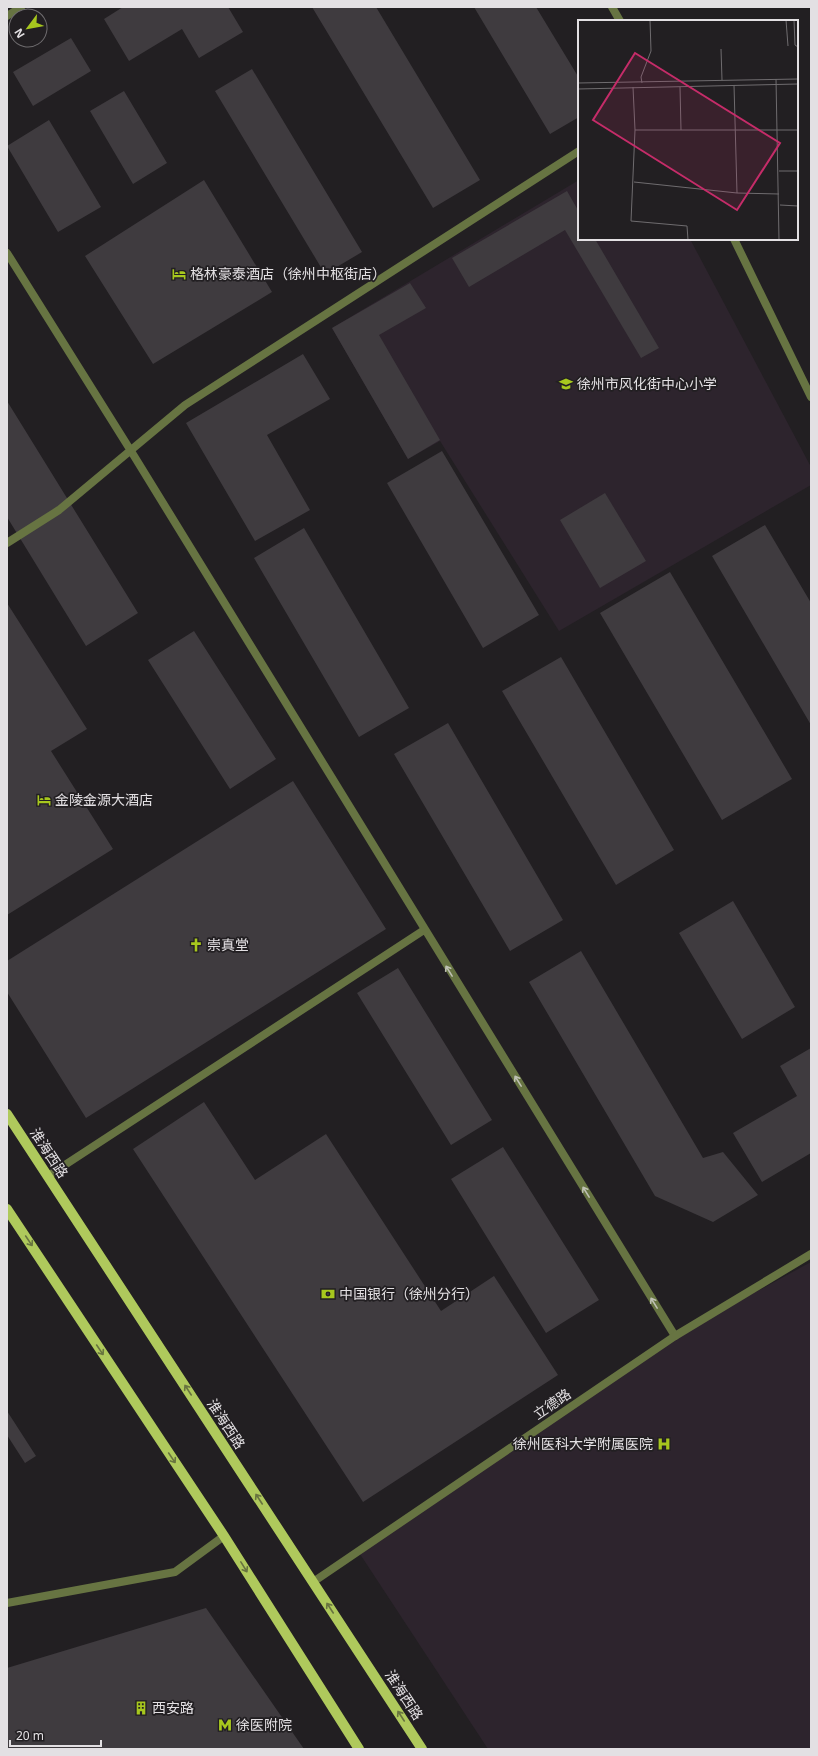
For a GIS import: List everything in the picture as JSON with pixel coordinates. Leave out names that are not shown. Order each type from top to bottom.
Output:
[{"type":"main road","name":"淮海西路","points":[[7,1114],[422,1749]]},
{"type":"main road","points":[[7,1209],[224,1536],[359,1749]]},
{"type":"street","points":[[7,16],[21,7]]},
{"type":"street","points":[[612,7],[619,20]]},
{"type":"street","points":[[7,543],[60,510],[185,405],[578,152]]},
{"type":"street","points":[[734,240],[811,397]]},
{"type":"street","points":[[7,253],[130,450],[675,1336]]},
{"type":"street","points":[[48,1176],[424,930]]},
{"type":"street","name":"立德路","points":[[313,1582],[675,1336],[811,1254]]},
{"type":"street","points":[[7,1603],[175,1572],[224,1536]]},
{"type":"shaded area","name":"徐州市风化街中心小学","points":[[578,181],[578,240],[691,240],[811,467],[811,485],[559,631],[440,441],[408,459],[332,328]]},
{"type":"shaded area","name":"徐州医科大学附属医院","points":[[811,1262],[811,1749],[488,1749],[358,1551],[675,1336]]},
{"type":"building","points":[[123,7],[228,7],[243,32],[199,58],[182,29],[129,61],[104,19]]},
{"type":"building","points":[[312,7],[376,7],[480,180],[433,208]]},
{"type":"building","points":[[474,7],[536,7],[578,76],[578,118],[550,134]]},
{"type":"building","points":[[71,38],[91,71],[33,106],[13,72]]},
{"type":"building","points":[[252,69],[362,252],[325,274],[215,91]]},
{"type":"building","points":[[124,91],[167,163],[133,184],[90,111]]},
{"type":"building","points":[[49,120],[101,207],[58,232],[7,146]]},
{"type":"building","name":"格林豪泰酒店（徐州中枢街店）","points":[[204,180],[272,292],[153,364],[85,256]]},
{"type":"building","points":[[567,191],[578,210],[578,240],[596,240],[659,348],[641,358],[565,230],[469,287],[452,258]]},
{"type":"building","points":[[410,283],[426,308],[379,335],[440,440],[408,459],[332,328]]},
{"type":"building","points":[[303,354],[330,399],[267,435],[310,510],[255,541],[186,423]]},
{"type":"building","points":[[7,401],[138,613],[86,646],[7,517]]},
{"type":"building","points":[[442,451],[539,615],[483,648],[387,483]]},
{"type":"building","points":[[605,493],[646,561],[600,588],[560,520]]},
{"type":"building","points":[[765,525],[811,603],[811,725],[712,556]]},
{"type":"building","points":[[304,528],[409,708],[359,737],[254,558]]},
{"type":"building","points":[[670,572],[792,779],[722,820],[600,613]]},
{"type":"building","name":"金陵金源大酒店","points":[[7,603],[87,729],[51,751],[113,849],[7,915]]},
{"type":"building","points":[[194,631],[276,759],[230,789],[148,660]]},
{"type":"building","points":[[561,657],[674,850],[616,885],[502,691]]},
{"type":"building","points":[[448,723],[563,920],[510,951],[394,754]]},
{"type":"building","name":"崇真堂","points":[[293,781],[386,929],[86,1118],[7,992],[7,961]]},
{"type":"building","points":[[733,901],[795,1007],[742,1039],[679,933]]},
{"type":"building","points":[[581,951],[703,1158],[723,1152],[758,1195],[713,1222],[655,1196],[529,982]]},
{"type":"building","points":[[398,968],[492,1120],[451,1145],[357,993]]},
{"type":"building","points":[[811,1048],[811,1153],[762,1182],[733,1133],[797,1096],[780,1066]]},
{"type":"building","name":"中国银行（徐州分行）","points":[[204,1102],[255,1180],[326,1134],[441,1311],[494,1276],[558,1375],[363,1502],[133,1149]]},
{"type":"building","points":[[503,1147],[599,1300],[546,1333],[451,1179]]},
{"type":"building","points":[[7,1411],[36,1456],[25,1463],[7,1435]]},
{"type":"building","name":"西安路","points":[[206,1608],[304,1749],[7,1749],[7,1668]]},
{"type":"place","name":"格林豪泰酒店（徐州中枢街店）","points":[[179,274]]},
{"type":"place","name":"徐州市风化街中心小学","points":[[566,384]]},
{"type":"place","name":"金陵金源大酒店","points":[[44,800]]},
{"type":"place","name":"崇真堂","points":[[196,945]]},
{"type":"place","name":"中国银行（徐州分行）","points":[[328,1294]]},
{"type":"place","name":"徐州医科大学附属医院","points":[[664,1444]]},
{"type":"place","name":"西安路","points":[[141,1708]]},
{"type":"place","name":"徐医附院","points":[[225,1725]]}]
